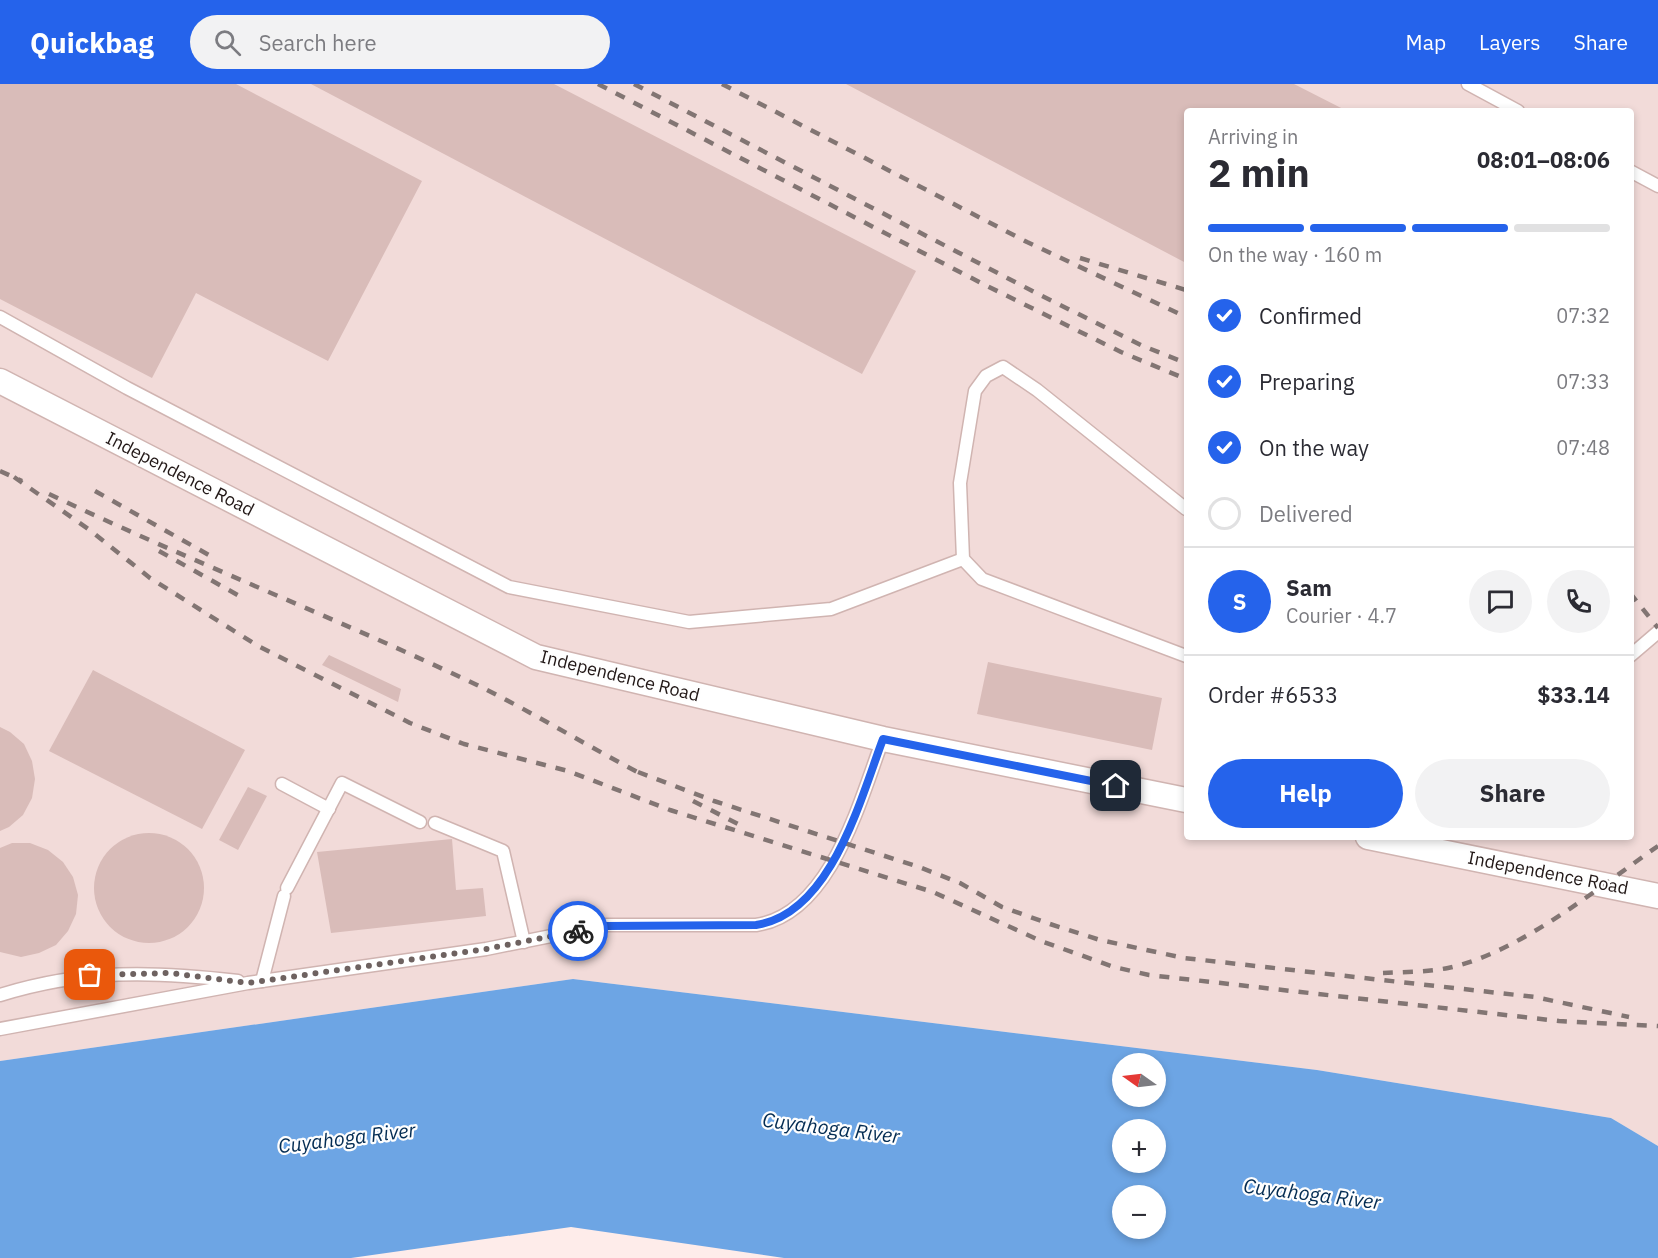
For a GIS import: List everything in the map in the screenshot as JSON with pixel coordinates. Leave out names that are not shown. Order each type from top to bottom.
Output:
[{"type":"street","name":"Independence Road","points":[[0,381],[536,657],[883,739],[1184,800]]},
{"type":"street","name":"Independence Road","points":[[1401,840],[1423,842],[1658,896]]},
{"type":"lane","points":[[1468,84],[1512,108]]},
{"type":"lane","points":[[1634,173],[1658,186]]},
{"type":"lane","points":[[0,318],[127,388],[509,586],[689,622],[831,609],[963,559]]},
{"type":"lane","points":[[1184,507],[1037,390],[1003,367],[986,376],[975,391],[960,483],[963,559],[982,579],[1184,655]]},
{"type":"lane","points":[[1634,654],[1643,648],[1658,632]]},
{"type":"lane","points":[[0,1029],[248,983],[524,942],[606,926],[773,923],[809,897],[844,843],[883,739]]},
{"type":"lane","points":[[262,981],[286,892],[342,783],[420,822]]},
{"type":"lane","points":[[282,784],[329,808]]},
{"type":"lane","points":[[435,823],[502,851],[524,942]]},
{"type":"lane","points":[[0,995],[30,986],[90,975],[170,973],[248,983]]},
{"type":"shaded area","points":[[0,84],[1658,84],[1658,1146],[1611,1118],[1317,1070],[573,979],[0,1061]]},
{"type":"water","name":"Cuyahoga River","points":[[573,979],[1317,1070],[1611,1118],[1658,1146],[1658,1258],[784,1258],[571,1227],[351,1258],[0,1258],[0,1061]]},
{"type":"building","points":[[0,84],[236,84],[422,181],[328,361],[196,293],[152,378],[0,299]]},
{"type":"building","points":[[311,84],[554,84],[916,271],[862,374]]},
{"type":"building","points":[[846,84],[1294,84],[1341,108],[1184,108],[1184,262]]},
{"type":"building","points":[[329,655],[401,689],[398,702],[322,665]]},
{"type":"building","points":[[988,662],[1162,698],[1152,750],[977,714]]},
{"type":"building","points":[[93,670],[245,750],[202,829],[49,751]]},
{"type":"building","points":[[0,727],[24,744],[32,761],[35,779],[32,798],[23,815],[9,827],[0,831]]},
{"type":"building","points":[[248,787],[267,796],[238,850],[219,840]]},
{"type":"building","points":[[149,833],[170,837],[188,849],[200,867],[204,888],[200,909],[188,927],[170,939],[149,943],[128,939],[110,927],[98,909],[94,888],[98,867],[110,849],[128,837]]},
{"type":"building","points":[[452,839],[456,890],[483,888],[486,916],[331,933],[317,852]]},
{"type":"building","points":[[12,843],[30,843],[48,850],[63,862],[73,877],[78,895],[76,914],[68,931],[56,945],[39,953],[21,957],[0,952],[0,848]]},
{"type":"railway","points":[[598,84],[983,284],[1121,352],[1184,378]]},
{"type":"railway","points":[[634,84],[1042,296],[1143,346],[1184,362]]},
{"type":"railway","points":[[722,84],[1027,242],[1184,316]]},
{"type":"railway","points":[[1080,258],[1184,289]]},
{"type":"railway","points":[[0,471],[22,481]]},
{"type":"railway","points":[[14,477],[91,531],[150,578],[258,646],[410,723],[464,744],[568,771],[670,810],[933,892],[1041,941],[1114,967],[1149,975],[1559,1021],[1658,1026]]},
{"type":"railway","points":[[95,491],[216,559]]},
{"type":"railway","points":[[49,494],[477,685],[645,776]]},
{"type":"railway","points":[[159,551],[243,598]]},
{"type":"railway","points":[[1634,598],[1658,628]]},
{"type":"railway","points":[[638,772],[714,801],[919,867],[960,883],[1002,907],[1100,940],[1184,958],[1535,997],[1629,1017]]},
{"type":"railway","points":[[693,801],[744,827]]},
{"type":"railway","points":[[1383,973],[1448,968],[1502,949],[1557,917],[1658,846]]},
{"type":"way so far","points":[[90,975],[170,973],[248,983],[486,949],[578,931]]},
{"type":"route","points":[[578,931],[606,926],[756,925],[773,923],[793,911],[809,897],[844,843],[883,739],[1116,786]]}]
